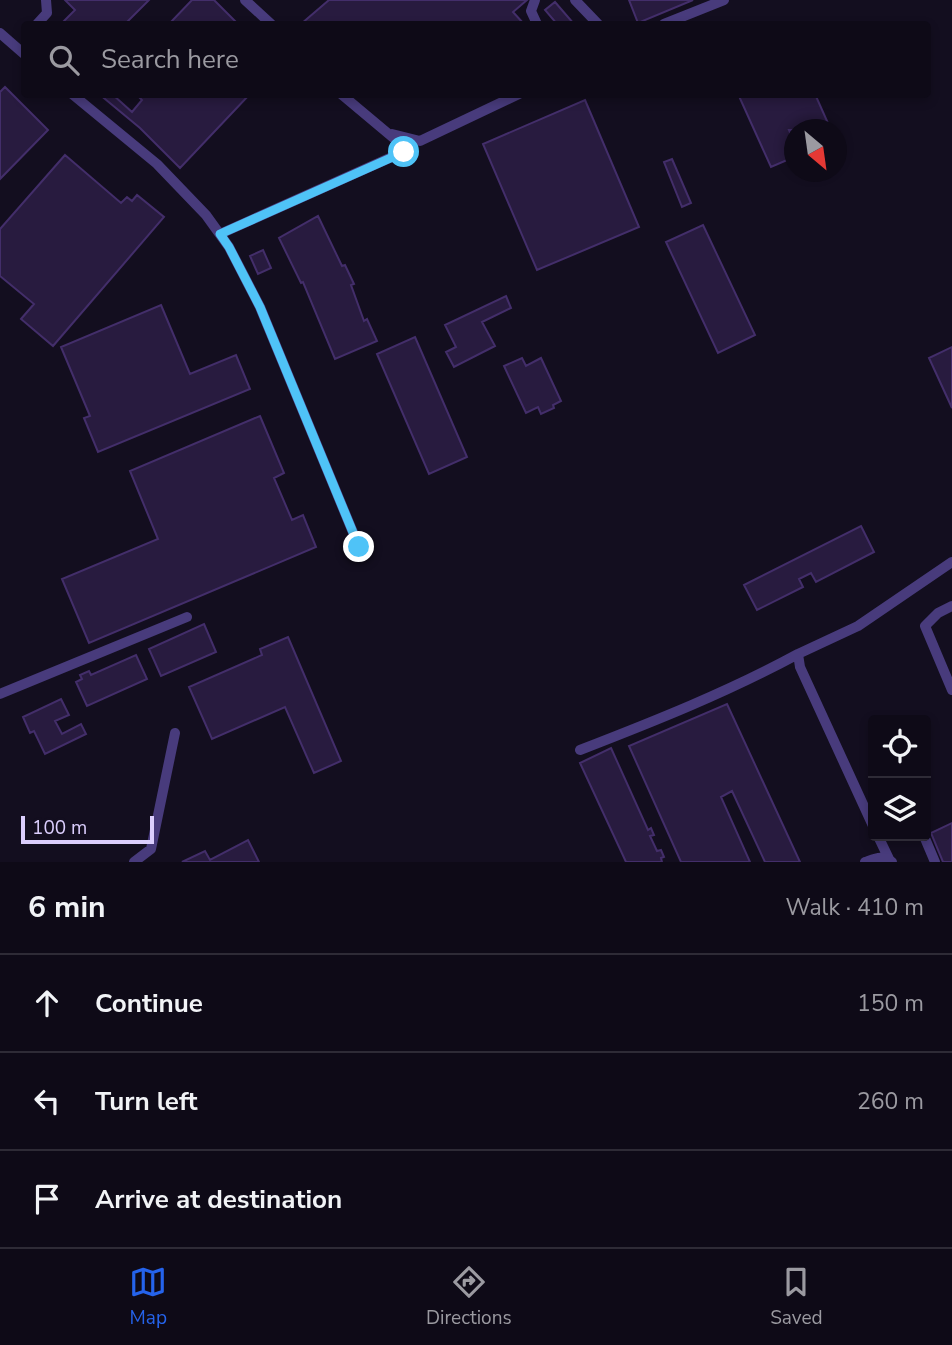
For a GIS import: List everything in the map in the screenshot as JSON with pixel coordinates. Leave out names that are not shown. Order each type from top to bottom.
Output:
[{"type":"street","points":[[40,21],[47,13],[46,0]]},
{"type":"street","points":[[245,0],[268,21]]},
{"type":"street","points":[[535,0],[531,11],[536,21]]},
{"type":"street","points":[[575,0],[595,21]]},
{"type":"street","points":[[672,21],[724,0]]},
{"type":"street","points":[[0,33],[21,46]]},
{"type":"street","points":[[77,98],[157,164],[206,215],[229,247],[260,307],[359,547]]},
{"type":"street","points":[[220,234],[404,152],[403,146],[390,133],[346,98]]},
{"type":"street","points":[[390,133],[420,141],[511,98]]},
{"type":"street","points":[[580,750],[745,682],[858,626],[952,562]]},
{"type":"street","points":[[952,606],[925,626],[952,690]]},
{"type":"street","points":[[0,694],[187,617]]},
{"type":"street","points":[[799,653],[800,667],[868,815]]},
{"type":"street","points":[[134,862],[151,849],[175,733]]},
{"type":"street","points":[[880,841],[890,861]]},
{"type":"street","points":[[926,841],[935,862]]},
{"type":"street","points":[[865,862],[880,858],[890,861]]},
{"type":"building","points":[[65,0],[149,0],[128,21],[64,21],[75,10]]},
{"type":"building","points":[[192,0],[214,0],[235,21],[172,21]]},
{"type":"building","points":[[329,0],[527,0],[513,12],[521,21],[304,21]]},
{"type":"building","points":[[629,0],[693,0],[643,21],[637,21]]},
{"type":"building","points":[[555,2],[571,21],[554,21],[545,10]]},
{"type":"building","points":[[5,87],[48,130],[0,179],[0,92]]},
{"type":"building","points":[[104,98],[116,98],[132,112],[142,100],[140,98],[246,98],[180,168],[140,128]]},
{"type":"building","points":[[740,98],[817,98],[826,119],[784,119],[784,161],[771,167]]},
{"type":"building","points":[[585,100],[639,227],[537,270],[483,144]]},
{"type":"building","points":[[65,155],[121,203],[127,197],[132,201],[137,195],[164,217],[53,346],[21,319],[34,304],[0,276],[0,229]]},
{"type":"building","points":[[672,159],[691,203],[682,207],[664,162]]},
{"type":"building","points":[[318,216],[342,266],[345,265],[354,284],[351,285],[364,321],[367,319],[377,341],[335,359],[303,282],[301,283],[279,238]]},
{"type":"building","points":[[703,225],[755,335],[718,353],[666,242]]},
{"type":"building","points":[[263,250],[271,268],[258,274],[250,256]]},
{"type":"building","points":[[506,296],[511,308],[482,322],[495,346],[454,367],[446,352],[456,347],[445,325]]},
{"type":"building","points":[[161,305],[190,374],[236,355],[250,389],[98,452],[84,418],[90,416],[61,347]]},
{"type":"building","points":[[415,337],[467,457],[429,474],[377,354]]},
{"type":"building","points":[[952,347],[952,408],[929,358]]},
{"type":"building","points":[[522,358],[526,366],[541,358],[561,401],[553,405],[554,408],[541,414],[538,407],[526,413],[504,366]]},
{"type":"building","points":[[260,416],[284,473],[274,478],[292,520],[303,515],[316,547],[89,643],[62,579],[158,539],[130,471]]},
{"type":"building","points":[[861,526],[874,552],[816,582],[811,573],[799,579],[803,587],[757,610],[744,585]]},
{"type":"building","points":[[204,624],[216,652],[161,676],[149,649]]},
{"type":"building","points":[[288,637],[341,761],[314,773],[285,707],[212,739],[189,687],[262,655],[260,649]]},
{"type":"building","points":[[136,655],[147,679],[87,706],[76,682],[82,679],[80,675],[89,671],[91,675]]},
{"type":"building","points":[[61,699],[69,715],[55,721],[62,734],[81,724],[86,734],[45,754],[34,731],[30,733],[23,717]]},
{"type":"building","points":[[727,704],[800,862],[765,862],[732,791],[721,797],[750,862],[681,862],[629,746]]},
{"type":"building","points":[[611,748],[648,830],[651,828],[654,835],[650,836],[657,851],[661,850],[664,857],[661,858],[662,862],[626,862],[580,763]]},
{"type":"building","points":[[952,823],[952,862],[943,862],[931,833]]},
{"type":"building","points":[[248,840],[259,862],[182,862],[205,851],[210,860]]},
{"type":"route","points":[[359,547],[260,307],[220,234],[404,152]]}]
